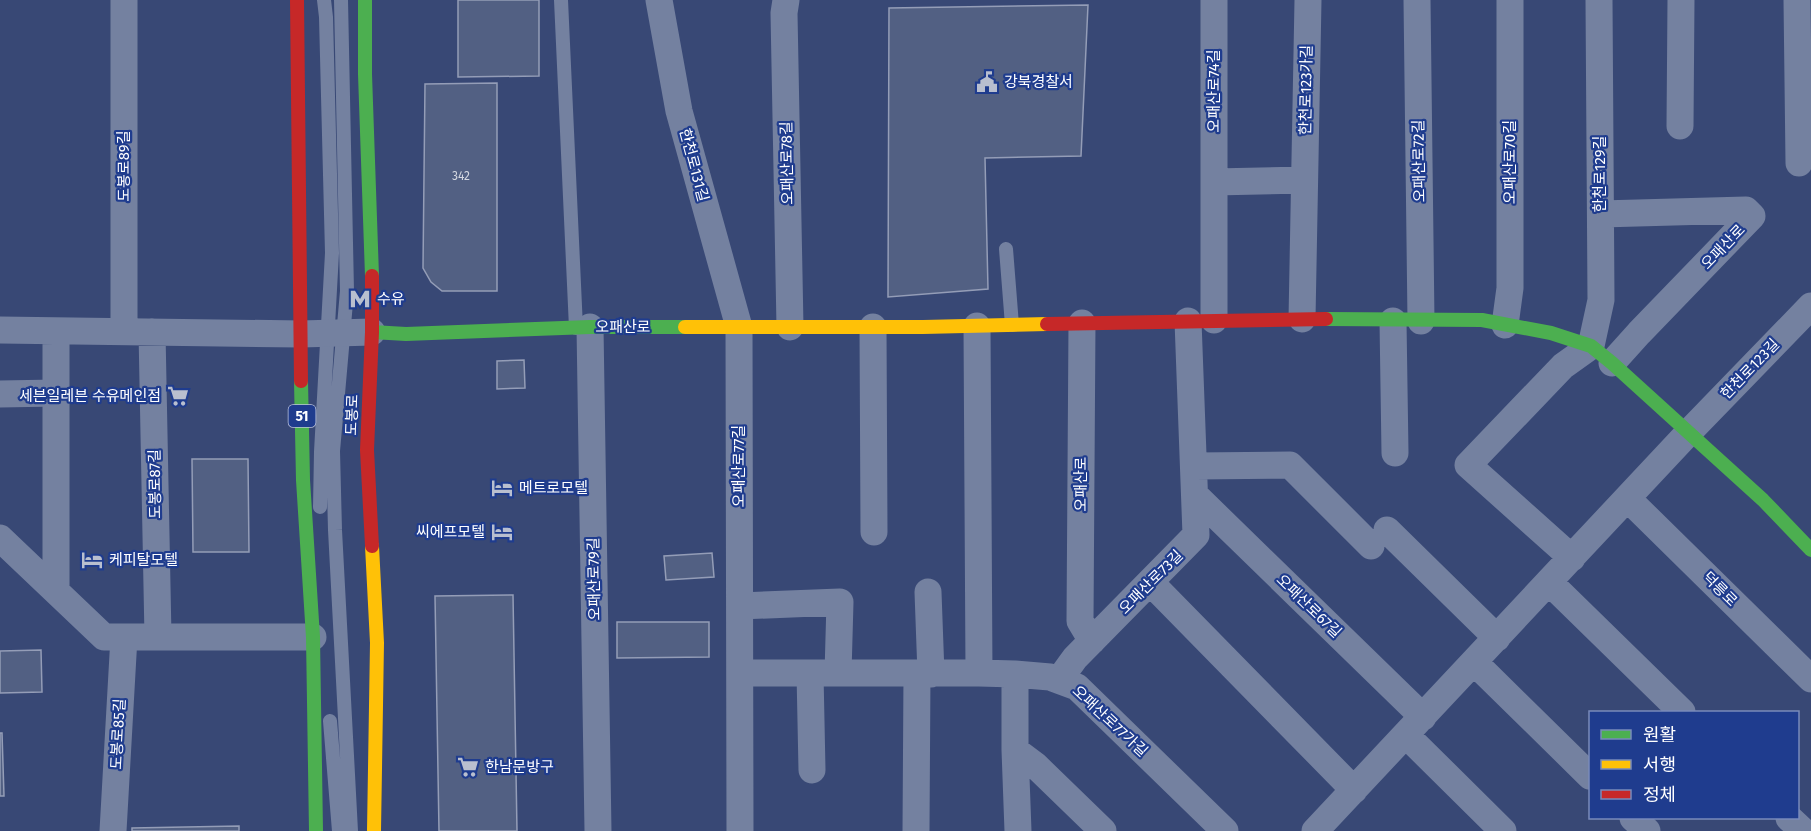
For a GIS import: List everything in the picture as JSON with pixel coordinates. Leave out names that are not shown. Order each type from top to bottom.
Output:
[{"type":"main road","name":"51","points":[[297,0],[299,283],[323,333],[303,480],[313,637],[316,831]]},
{"type":"main road","name":"도봉로","points":[[365,0],[372,332],[367,450],[377,643],[374,831]]},
{"type":"main road","name":"오패산로","points":[[372,332],[406,334],[583,328],[977,326],[1302,319],[1482,320],[1551,333],[1591,346],[1763,500],[1811,550]]},
{"type":"street","name":"도봉로89길","points":[[124,0],[124,331]]},
{"type":"street","name":"한천로131길","points":[[659,0],[679,111],[739,327]]},
{"type":"street","name":"오패산로78길","points":[[786,0],[784,13],[790,327]]},
{"type":"street","name":"오패산로74길","points":[[1201,321],[1214,182],[1214,0]]},
{"type":"street","name":"한천로123가길","points":[[1302,319],[1308,0]]},
{"type":"street","name":"오패산로72길","points":[[1417,0],[1421,321]]},
{"type":"street","name":"오패산로70길","points":[[1505,325],[1510,288],[1510,0]]},
{"type":"street","name":"한천로129길","points":[[1591,346],[1601,300],[1599,0]]},
{"type":"street","points":[[1680,126],[1681,0]]},
{"type":"street","points":[[1797,0],[1799,163]]},
{"type":"street","points":[[1214,182],[1304,180]]},
{"type":"street","name":"오패산로","points":[[1601,214],[1746,210],[1752,216],[1612,363]]},
{"type":"street","name":"한천로123길","points":[[1689,432],[1811,306]]},
{"type":"street","name":"오패산로73길","points":[[1059,680],[1092,641],[1196,536],[1194,466],[1201,321]]},
{"type":"street","points":[[1393,321],[1395,453]]},
{"type":"street","name":"오패산로","points":[[1083,323],[1080,621],[1092,641]]},
{"type":"street","points":[[977,326],[979,673]]},
{"type":"street","name":"오패산로77길","points":[[739,327],[740,831]]},
{"type":"street","points":[[873,327],[874,532]]},
{"type":"street","name":"오패산로79길","points":[[583,328],[598,831]]},
{"type":"street","points":[[0,330],[372,332]]},
{"type":"street","points":[[56,331],[56,591]]},
{"type":"street","name":"도봉로87길","points":[[152,332],[158,637]]},
{"type":"street","points":[[1572,558],[1468,465],[1563,366],[1591,346]]},
{"type":"street","points":[[0,394],[56,393]]},
{"type":"street","points":[[1331,826],[1354,790],[1689,432]]},
{"type":"street","points":[[1194,466],[1290,465],[1497,638]]},
{"type":"street","name":"오패산로67길","points":[[1196,496],[1414,726]]},
{"type":"street","name":"덕릉로","points":[[1628,499],[1811,679]]},
{"type":"street","points":[[0,538],[104,637],[313,637]]},
{"type":"street","points":[[1549,582],[1681,711]]},
{"type":"street","points":[[1151,583],[1354,790]]},
{"type":"street","points":[[916,831],[928,592]]},
{"type":"street","points":[[740,606],[840,602],[838,674]]},
{"type":"street","name":"도봉로85길","points":[[112,831],[124,637]]},
{"type":"street","points":[[1474,662],[1589,775]]},
{"type":"street","name":"오패산로77가길","points":[[740,673],[979,673],[1050,677],[1077,687],[1225,831]]},
{"type":"street","points":[[810,673],[812,770]]},
{"type":"street","points":[[1015,674],[1018,831]]},
{"type":"street","points":[[1414,726],[1503,831]]},
{"type":"street","points":[[1015,750],[1035,765],[1104,831]]},
{"type":"street","points":[[1634,819],[1647,831]]},
{"type":"street","points":[[1790,819],[1803,831]]},
{"type":"lane","points":[[324,0],[332,253],[330,306],[323,333],[320,525],[322,632],[339,831]]},
{"type":"lane","points":[[342,0],[347,291],[323,333],[333,451],[351,831]]},
{"type":"lane","points":[[561,0],[583,328]]},
{"type":"lane","points":[[1006,249],[1012,325]]},
{"type":"building","points":[[458,0],[539,0],[539,76],[458,77]]},
{"type":"building","name":"강북경찰서","points":[[1088,5],[1081,156],[985,158],[988,289],[888,297],[889,8]]},
{"type":"building","points":[[497,83],[497,291],[442,291],[431,282],[423,268],[425,84]]},
{"type":"building","points":[[524,360],[525,388],[497,389],[497,361]]},
{"type":"building","points":[[192,459],[248,459],[249,552],[193,552]]},
{"type":"building","points":[[712,553],[714,577],[666,580],[664,556]]},
{"type":"building","points":[[513,595],[517,831],[439,831],[435,596]]},
{"type":"building","points":[[617,622],[709,622],[709,657],[617,658]]},
{"type":"building","points":[[41,650],[42,692],[0,693],[0,651]]},
{"type":"building","points":[[0,733],[2,733],[4,796],[0,796]]},
{"type":"building","points":[[239,826],[239,831],[132,831],[132,828]]},
{"type":"traffic: fast","points":[[365,0],[365,74],[372,276]]},
{"type":"traffic: fast","points":[[1326,319],[1482,320],[1551,333],[1591,346],[1763,500],[1811,550]]},
{"type":"traffic: fast","points":[[372,332],[406,334],[590,327],[685,327]]},
{"type":"traffic: fast","points":[[301,381],[303,480],[313,637],[316,831]]},
{"type":"traffic: slow","points":[[685,327],[923,327],[1047,324]]},
{"type":"traffic: slow","points":[[372,546],[377,643],[374,831]]},
{"type":"traffic: jam","points":[[297,0],[301,381]]},
{"type":"traffic: jam","points":[[372,276],[367,450],[372,546]]},
{"type":"traffic: jam","points":[[1047,324],[1326,319]]},
{"type":"place","name":"강북경찰서","points":[[987,82]]},
{"type":"place","name":"수유","points":[[360,299]]},
{"type":"place","name":"세븐일레븐 수유메인점","points":[[178,396]]},
{"type":"place","name":"메트로모텔","points":[[502,488]]},
{"type":"place","name":"씨에프모텔","points":[[502,532]]},
{"type":"place","name":"케피탈모텔","points":[[92,560]]},
{"type":"place","name":"한남문방구","points":[[468,767]]}]
